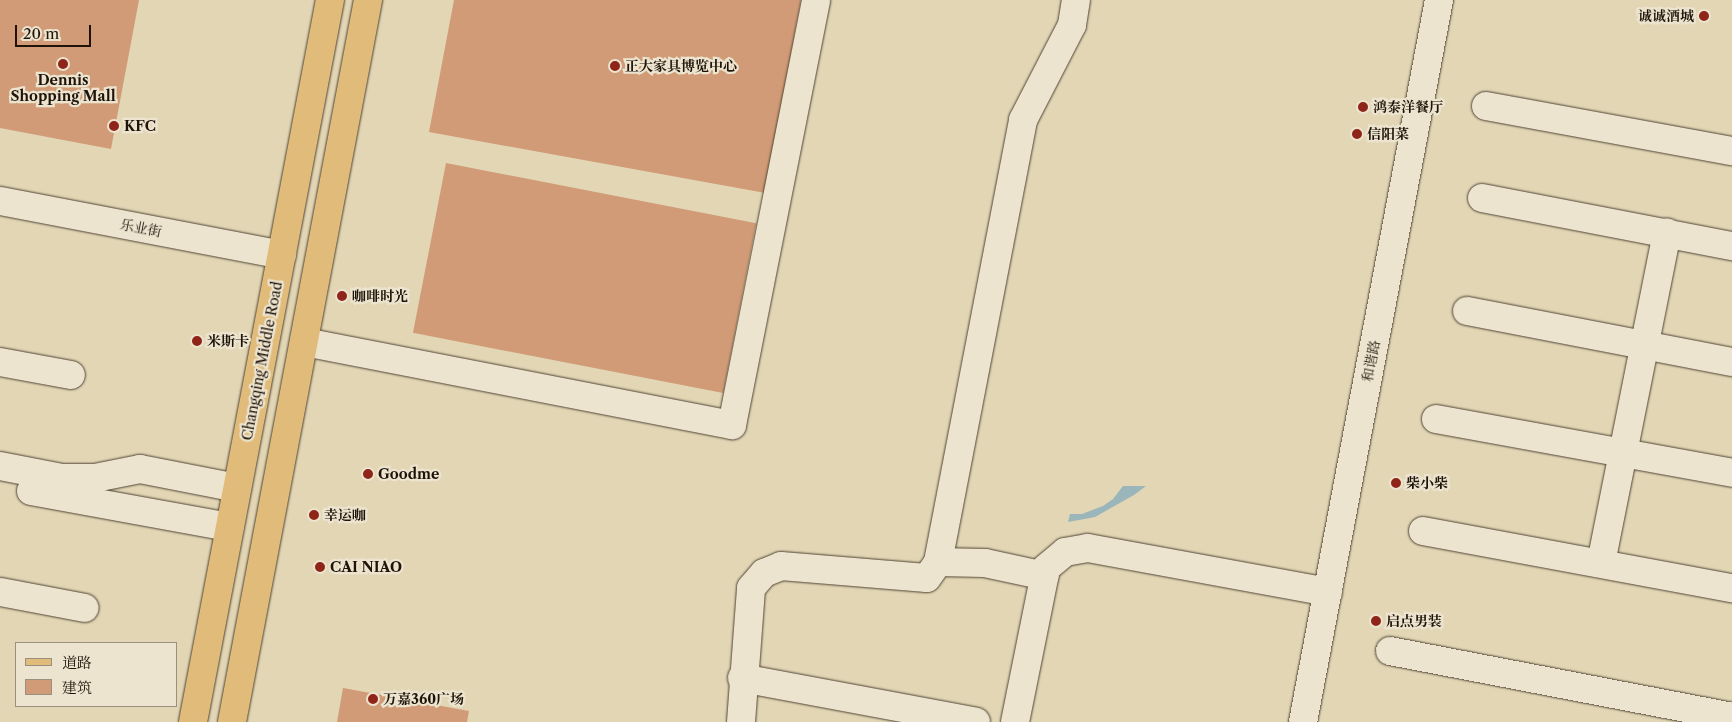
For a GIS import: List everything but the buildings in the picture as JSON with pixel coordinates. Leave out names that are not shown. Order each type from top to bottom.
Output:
[{"type":"main road","name":"Changqing Middle Road","points":[[193,722],[330,0]]},
{"type":"main road","points":[[232,722],[368,0]]},
{"type":"street","points":[[304,342],[732,425],[816,0]]},
{"type":"street","points":[[741,722],[742,678],[751,588],[764,573],[782,566],[927,578],[938,562],[1023,120],[1072,25],[1076,0]]},
{"type":"street","name":"和谐路","points":[[1303,722],[1439,0]]},
{"type":"street","points":[[1486,106],[1732,151]]},
{"type":"street","points":[[1482,198],[1732,246]]},
{"type":"street","name":"乐业街","points":[[0,201],[282,254]]},
{"type":"street","points":[[1601,564],[1667,233]]},
{"type":"street","points":[[1467,311],[1732,362]]},
{"type":"street","points":[[0,362],[71,375]]},
{"type":"street","points":[[1436,419],[1732,473]]},
{"type":"street","points":[[0,466],[62,478],[95,478],[140,469],[237,488]]},
{"type":"street","points":[[0,485],[230,527]]},
{"type":"street","points":[[1423,531],[1732,588]]},
{"type":"street","points":[[1014,722],[1046,568],[1065,552],[1088,548],[1328,592]]},
{"type":"street","points":[[938,562],[985,564],[1045,576]]},
{"type":"street","points":[[0,592],[85,608]]},
{"type":"street","points":[[1390,651],[1732,717]]},
{"type":"street","points":[[742,678],[976,722]]},
{"type":"water","points":[[1123,486],[1146,486],[1095,517],[1068,522],[1070,514],[1082,514],[1103,506],[1113,499]]},
{"type":"place","name":"诚诚酒城","points":[[1704,16]]},
{"type":"place","name":"Dennis Shopping Mall","points":[[63,64]]},
{"type":"place","name":"正大家具博览中心","points":[[615,66]]},
{"type":"place","name":"鸿泰洋餐厅","points":[[1363,107]]},
{"type":"place","name":"KFC","points":[[114,126]]},
{"type":"place","name":"信阳菜","points":[[1357,134]]},
{"type":"place","name":"咖啡时光","points":[[342,296]]},
{"type":"place","name":"米斯卡","points":[[197,341]]},
{"type":"place","name":"Goodme","points":[[368,474]]},
{"type":"place","name":"柴小柴","points":[[1396,483]]},
{"type":"place","name":"幸运咖","points":[[314,515]]},
{"type":"place","name":"CAI NIAO","points":[[320,567]]},
{"type":"place","name":"启点男装","points":[[1376,621]]},
{"type":"place","name":"万嘉360广场","points":[[373,699]]}]
